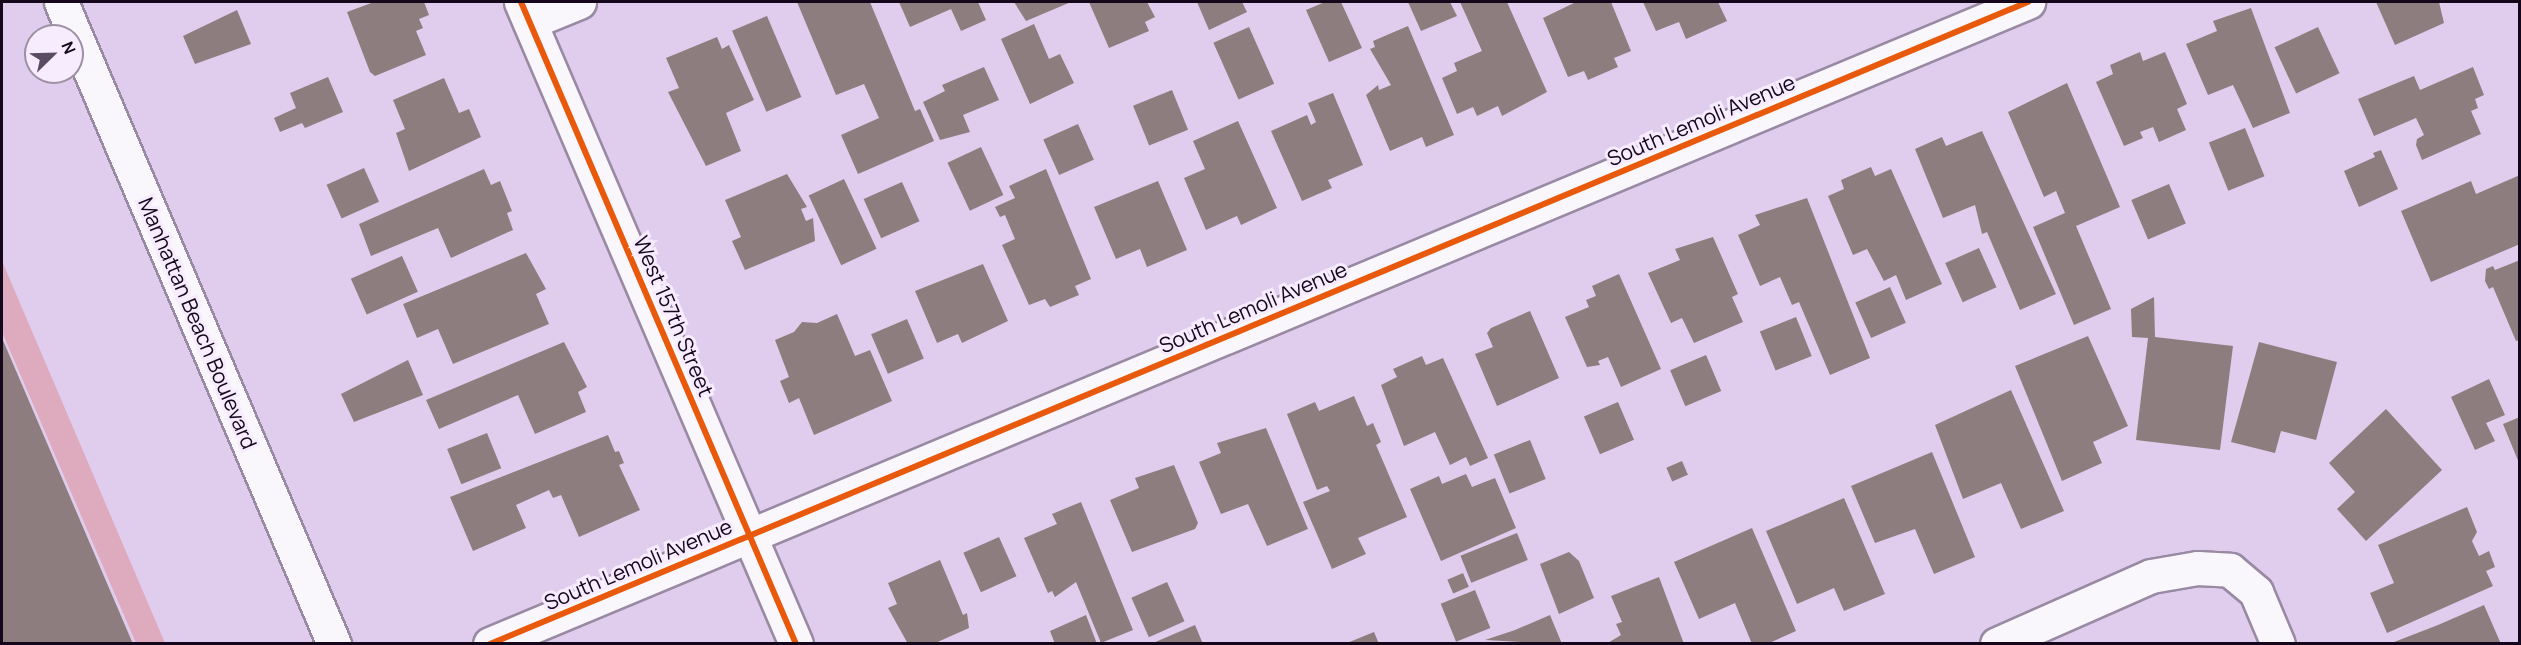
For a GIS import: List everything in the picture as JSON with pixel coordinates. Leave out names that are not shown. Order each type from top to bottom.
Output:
[{"type":"street","name":"Manhattan Beach Boulevard","points":[[61,2],[334,644]]},
{"type":"street","points":[[526,12],[579,2]]},
{"type":"street","name":"South Lemoli Avenue","points":[[490,644],[2028,2]]},
{"type":"street","name":"West 157th Street","points":[[526,12],[796,644]]},
{"type":"street","points":[[1997,644],[2151,576],[2197,568],[2230,570],[2256,592],[2278,644]]},
{"type":"shaded area","points":[[2,261],[165,643],[136,643],[2,332]]},
{"type":"building","points":[[374,2],[424,2],[429,15],[419,19],[423,28],[416,31],[426,55],[375,76],[370,72],[347,12]]},
{"type":"building","points":[[797,2],[870,2],[915,111],[920,109],[934,141],[858,174],[841,135],[879,118],[864,84],[836,95]]},
{"type":"building","points":[[899,2],[978,2],[986,20],[961,31],[951,9],[910,27]]},
{"type":"building","points":[[1014,2],[1071,2],[1026,21]]},
{"type":"building","points":[[1089,2],[1147,2],[1155,17],[1145,22],[1149,31],[1109,48]]},
{"type":"building","points":[[1197,2],[1242,2],[1247,12],[1209,30]]},
{"type":"building","points":[[1325,2],[1341,2],[1362,48],[1329,62],[1306,10]]},
{"type":"building","points":[[1408,2],[1450,2],[1457,16],[1421,31]]},
{"type":"building","points":[[1460,2],[1507,2],[1547,92],[1502,116],[1498,106],[1477,116],[1473,107],[1457,114],[1442,78],[1457,71],[1454,63],[1482,51]]},
{"type":"building","points":[[1576,2],[1611,2],[1631,51],[1614,58],[1618,67],[1588,80],[1584,71],[1568,77],[1543,18]]},
{"type":"building","points":[[1643,2],[1718,2],[1727,21],[1686,39],[1679,22],[1656,31]]},
{"type":"building","points":[[2376,2],[2439,2],[2444,23],[2395,45]]},
{"type":"building","points":[[2251,8],[2290,113],[2253,128],[2233,85],[2208,95],[2186,44],[2217,31],[2213,21]]},
{"type":"building","points":[[237,10],[251,44],[195,64],[183,36]]},
{"type":"building","points":[[767,16],[801,97],[766,112],[732,31]]},
{"type":"building","points":[[1034,24],[1049,59],[1060,54],[1074,83],[1030,104],[1001,39]]},
{"type":"building","points":[[1408,26],[1454,135],[1426,147],[1422,137],[1390,151],[1366,95],[1378,85],[1379,90],[1391,85],[1370,49],[1375,47],[1373,41]]},
{"type":"building","points":[[1249,27],[1274,84],[1239,100],[1213,43]]},
{"type":"building","points":[[2318,27],[2340,73],[2296,94],[2274,47]]},
{"type":"building","points":[[717,37],[722,49],[729,45],[754,100],[726,113],[741,151],[706,166],[668,92],[679,88],[666,58]]},
{"type":"building","points":[[2140,52],[2143,61],[2165,52],[2187,104],[2177,109],[2186,130],[2159,142],[2153,127],[2140,132],[2143,138],[2124,146],[2096,82],[2113,74],[2110,65]]},
{"type":"building","points":[[984,67],[999,100],[963,115],[970,132],[940,140],[923,102],[945,91],[942,85]]},
{"type":"building","points":[[2473,67],[2484,95],[2475,99],[2478,108],[2471,111],[2481,134],[2422,160],[2416,145],[2417,139],[2424,135],[2416,118],[2374,136],[2358,99],[2414,76],[2420,90]]},
{"type":"building","points":[[328,77],[343,112],[305,128],[302,123],[280,132],[274,118],[296,108],[290,93]]},
{"type":"building","points":[[444,78],[459,113],[469,109],[481,137],[409,171],[396,133],[405,129],[393,100]]},
{"type":"building","points":[[2067,83],[2120,207],[2076,226],[2111,309],[2074,325],[2033,227],[2065,213],[2056,191],[2044,197],[2008,112]]},
{"type":"building","points":[[1172,90],[1188,130],[1149,146],[1133,106]]},
{"type":"building","points":[[1333,93],[1363,165],[1328,180],[1332,188],[1302,201],[1271,131],[1307,115],[1311,125],[1316,122],[1308,103]]},
{"type":"building","points":[[1238,121],[1277,208],[1241,225],[1237,216],[1206,230],[1184,178],[1205,169],[1193,141]]},
{"type":"building","points":[[1078,124],[1094,160],[1059,175],[1043,139]]},
{"type":"building","points":[[2245,128],[2264,176],[2228,191],[2209,143]]},
{"type":"building","points":[[1982,131],[2056,294],[2020,310],[1987,232],[1982,234],[1975,205],[1943,218],[1915,149],[1942,137],[1946,146]]},
{"type":"building","points":[[981,147],[1003,195],[970,211],[947,163]]},
{"type":"building","points":[[2381,150],[2398,189],[2359,207],[2344,171],[2375,157],[2373,153]]},
{"type":"building","points":[[1871,167],[1875,176],[1891,169],[1942,284],[1906,300],[1896,275],[1884,281],[1867,249],[1853,255],[1828,196],[1844,189],[1841,180]]},
{"type":"building","points":[[364,168],[379,202],[342,218],[327,185]]},
{"type":"building","points":[[484,169],[491,185],[500,181],[512,211],[507,213],[513,230],[451,258],[438,228],[371,256],[359,224]]},
{"type":"building","points":[[1046,169],[1091,279],[1075,286],[1079,295],[1050,307],[1045,299],[1029,305],[1002,245],[1015,239],[1005,215],[1000,217],[995,207],[1015,198],[1009,186]]},
{"type":"building","points":[[787,174],[807,207],[801,209],[806,221],[813,218],[815,241],[745,270],[732,241],[741,237],[725,200]]},
{"type":"building","points":[[2520,175],[2520,244],[2431,282],[2401,211],[2471,181],[2476,194]]},
{"type":"building","points":[[844,179],[877,249],[841,265],[809,195]]},
{"type":"building","points":[[1158,181],[1187,250],[1147,267],[1140,249],[1116,259],[1094,207]]},
{"type":"building","points":[[902,182],[919,221],[881,238],[864,199]]},
{"type":"building","points":[[2169,184],[2186,224],[2148,240],[2131,200]]},
{"type":"building","points":[[1807,198],[1870,358],[1830,375],[1799,302],[1792,305],[1780,277],[1760,286],[1738,235],[1760,225],[1755,215]]},
{"type":"building","points":[[1713,237],[1738,294],[1732,297],[1743,322],[1694,343],[1682,318],[1671,323],[1648,273],[1680,260],[1675,249]]},
{"type":"building","points":[[1979,248],[1996,287],[1963,302],[1945,263]]},
{"type":"building","points":[[526,253],[546,289],[536,294],[549,324],[453,364],[438,329],[417,338],[403,304]]},
{"type":"building","points":[[402,256],[418,292],[367,314],[351,279]]},
{"type":"building","points":[[2520,260],[2520,340],[2516,341],[2493,287],[2489,289],[2485,281],[2486,269],[2493,266],[2495,270]]},
{"type":"building","points":[[983,264],[1008,321],[962,343],[958,334],[937,343],[915,291]]},
{"type":"building","points":[[1619,274],[1661,369],[1621,387],[1608,357],[1598,361],[1600,365],[1587,367],[1565,317],[1589,307],[1586,300],[1596,296],[1592,286]]},
{"type":"building","points":[[1890,287],[1906,323],[1871,338],[1855,302]]},
{"type":"building","points":[[2154,297],[2155,337],[2233,346],[2220,450],[2136,440],[2148,338],[2132,337],[2131,309]]},
{"type":"building","points":[[1530,311],[1559,378],[1497,406],[1475,354],[1493,347],[1487,333],[1491,328]]},
{"type":"building","points":[[837,314],[855,356],[870,350],[892,401],[814,435],[799,398],[789,403],[780,381],[789,377],[775,340],[794,332],[802,322],[817,323]]},
{"type":"building","points":[[1796,317],[1812,356],[1776,371],[1760,332]]},
{"type":"building","points":[[907,319],[924,359],[888,374],[871,334]]},
{"type":"building","points":[[2088,336],[2128,426],[2093,442],[2102,463],[2062,481],[2015,366]]},
{"type":"building","points":[[2,338],[133,644],[2,644]]},
{"type":"building","points":[[564,342],[587,387],[578,392],[586,412],[535,434],[518,395],[439,429],[426,400]]},
{"type":"building","points":[[2259,342],[2337,362],[2316,440],[2281,431],[2275,453],[2231,442]]},
{"type":"building","points":[[1706,355],[1721,391],[1685,406],[1670,370]]},
{"type":"building","points":[[1422,356],[1426,365],[1443,358],[1488,458],[1470,466],[1466,457],[1450,465],[1435,432],[1404,446],[1381,385],[1397,377],[1393,369]]},
{"type":"building","points":[[408,360],[423,395],[354,422],[341,394]]},
{"type":"building","points":[[2489,379],[2505,415],[2486,423],[2495,441],[2475,450],[2451,397]]},
{"type":"building","points":[[2011,390],[2064,511],[2021,529],[2001,483],[1963,499],[1935,425]]},
{"type":"building","points":[[1354,396],[1367,426],[1373,423],[1381,442],[1376,445],[1407,517],[1358,538],[1366,554],[1332,569],[1303,502],[1330,491],[1327,486],[1317,490],[1287,414],[1315,402],[1319,411]]},
{"type":"building","points":[[1618,402],[1634,440],[1600,454],[1584,416]]},
{"type":"building","points":[[2386,409],[2442,470],[2366,541],[2337,509],[2355,492],[2329,463]]},
{"type":"building","points":[[2520,417],[2520,463],[2519,463],[2503,424]]},
{"type":"building","points":[[1266,428],[1308,529],[1267,546],[1248,504],[1221,514],[1199,462],[1221,453],[1217,443]]},
{"type":"building","points":[[487,433],[501,468],[461,484],[447,449]]},
{"type":"building","points":[[608,435],[615,452],[619,451],[624,463],[619,465],[640,510],[579,537],[561,495],[553,498],[549,490],[516,505],[526,528],[473,551],[450,497]]},
{"type":"building","points":[[1530,440],[1546,479],[1510,494],[1494,455]]},
{"type":"building","points":[[1932,452],[1975,557],[1934,574],[1915,529],[1875,543],[1851,486]]},
{"type":"building","points":[[1682,461],[1688,475],[1672,481],[1666,468]]},
{"type":"building","points":[[1174,465],[1198,523],[1195,529],[1132,552],[1110,500],[1139,488],[1135,478]]},
{"type":"building","points":[[1466,474],[1472,487],[1495,478],[1516,528],[1441,561],[1410,489],[1439,476],[1442,484]]},
{"type":"building","points":[[1844,498],[1885,594],[1844,611],[1834,588],[1797,604],[1766,531]]},
{"type":"building","points":[[1081,502],[1133,630],[1101,643],[1076,582],[1055,597],[1052,591],[1048,593],[1024,538],[1057,524],[1052,514]]},
{"type":"building","points":[[2467,507],[2477,532],[2472,541],[2479,556],[2489,551],[2495,567],[2486,571],[2493,586],[2387,633],[2370,593],[2394,583],[2378,545]]},
{"type":"building","points":[[1752,528],[1796,631],[1767,644],[1752,644],[1735,603],[1699,619],[1674,562]]},
{"type":"building","points":[[1517,533],[1528,560],[1471,583],[1460,556]]},
{"type":"building","points":[[999,537],[1016,576],[981,592],[963,553]]},
{"type":"building","points":[[1569,552],[1579,561],[1594,598],[1559,614],[1540,564]]},
{"type":"building","points":[[940,560],[963,615],[967,613],[969,628],[933,644],[908,644],[888,608],[897,604],[888,583]]},
{"type":"building","points":[[1463,573],[1469,587],[1453,593],[1447,580]]},
{"type":"building","points":[[1659,577],[1684,644],[1606,644],[1621,635],[1616,624],[1622,622],[1611,596]]},
{"type":"building","points":[[1167,582],[1184,621],[1149,637],[1131,598]]},
{"type":"building","points":[[1475,590],[1490,628],[1456,642],[1441,604]]},
{"type":"building","points":[[2484,605],[2501,644],[2389,644],[2438,625]]},
{"type":"building","points":[[1086,615],[1097,644],[1055,644],[1050,631]]},
{"type":"building","points":[[1550,615],[1562,644],[1485,640],[1515,630]]},
{"type":"building","points":[[1195,625],[1203,644],[1153,644],[1153,643]]},
{"type":"building","points":[[1374,632],[1379,644],[1347,644],[1347,643]]},
{"type":"cycle path","points":[[521,2],[796,644]]},
{"type":"cycle path","points":[[490,644],[2028,2]]}]
